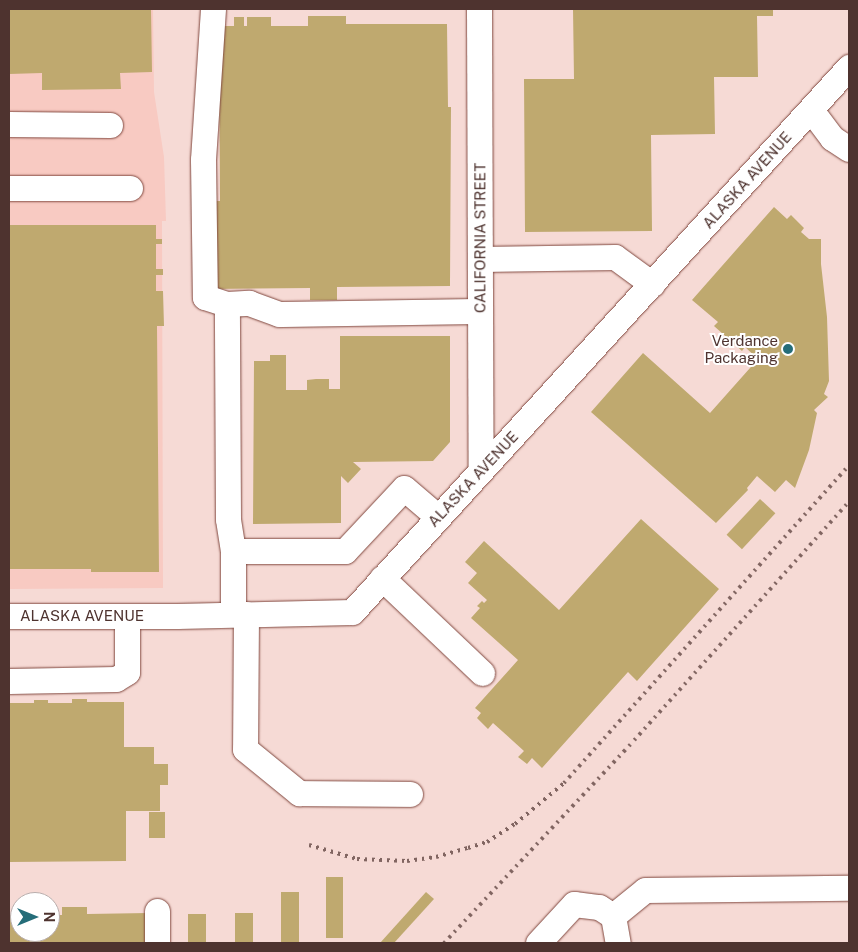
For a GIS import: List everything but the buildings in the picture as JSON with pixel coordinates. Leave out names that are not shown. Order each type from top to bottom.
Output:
[{"type":"street","points":[[213,9],[203,160],[204,297],[227,304],[249,303],[279,314],[480,311]]},
{"type":"street","name":"CALIFORNIA STREET","points":[[479,9],[481,468]]},
{"type":"street","name":"ALASKA AVENUE","points":[[9,616],[352,612],[481,468],[652,284],[849,67]]},
{"type":"street","points":[[819,101],[832,138],[849,149]]},
{"type":"street","points":[[9,124],[110,125]]},
{"type":"street","points":[[9,188],[130,188]]},
{"type":"street","points":[[480,258],[615,257],[652,284]]},
{"type":"street","points":[[227,304],[228,519],[240,614],[245,750],[298,793],[410,794]]},
{"type":"street","points":[[233,552],[345,550],[404,488],[438,517]]},
{"type":"street","points":[[382,578],[482,674]]},
{"type":"street","points":[[9,681],[116,679],[127,672],[127,616]]},
{"type":"street","points":[[613,916],[645,890],[849,888]]},
{"type":"street","points":[[538,943],[574,904],[599,907],[613,916],[618,943]]},
{"type":"street","points":[[157,911],[157,943]]},
{"type":"shaded area","points":[[9,9],[153,9],[154,92],[164,157],[166,221],[162,221],[163,588],[9,589]]},
{"type":"railway","points":[[309,845],[357,859],[407,861],[436,857],[487,842],[515,824],[564,783],[849,465]]},
{"type":"railway","points":[[444,943],[629,746],[849,502]]},
{"type":"place","name":"Verdance Packaging","points":[[788,349]]}]
